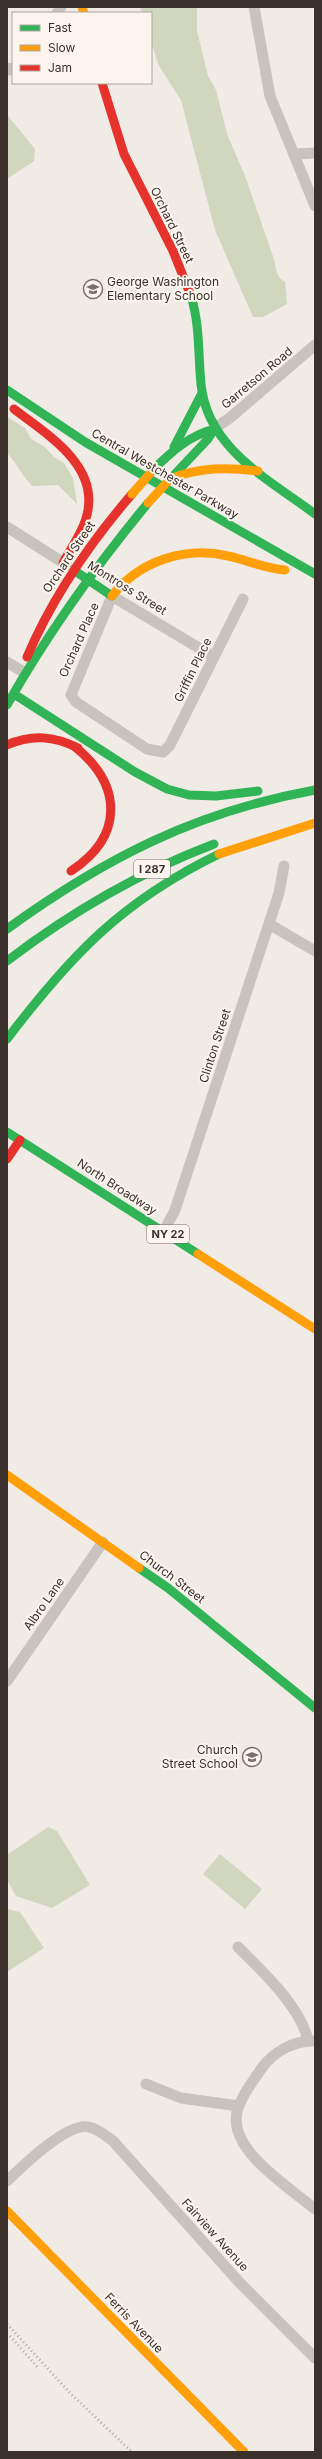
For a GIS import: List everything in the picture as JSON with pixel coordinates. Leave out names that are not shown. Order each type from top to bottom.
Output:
[{"type":"main road","name":"Orchard Street","points":[[102,84],[117,137],[179,267],[194,307],[202,393],[206,412],[214,429]]},
{"type":"main road","name":"Central Westchester Parkway","points":[[7,390],[85,442],[315,574]]},
{"type":"main road","points":[[173,449],[202,393]]},
{"type":"main road","points":[[11,406],[72,457],[84,476],[88,489],[88,508],[85,521],[60,570],[43,620]]},
{"type":"main road","name":"Central Westchester Parkway","points":[[11,406],[79,451]]},
{"type":"main road","name":"Orchard Street","points":[[25,673],[26,658],[43,620],[86,550],[132,494],[173,449],[196,433],[214,429]]},
{"type":"main road","name":"Orchard Street","points":[[10,705],[25,673],[86,579],[148,504],[208,439],[214,429]]},
{"type":"main road","points":[[214,429],[229,447],[315,514]]},
{"type":"main road","points":[[170,479],[189,471],[206,468],[229,467],[260,472]]},
{"type":"main road","name":"Central Westchester Parkway","points":[[130,481],[166,501]]},
{"type":"main road","points":[[112,596],[118,587],[128,578],[148,566],[184,555],[199,553],[225,555],[270,570],[288,572],[260,555]]},
{"type":"main road","points":[[302,566],[315,567]]},
{"type":"main road","name":"Montross Street","points":[[73,569],[112,596]]},
{"type":"main road","points":[[14,694],[135,772],[167,789],[189,795],[216,796],[268,789]]},
{"type":"main road","points":[[46,728],[78,748],[95,762],[101,771],[109,790],[112,811],[102,842],[90,858],[70,872],[63,889]]},
{"type":"main road","points":[[7,745],[16,740],[36,737],[58,739],[78,748]]},
{"type":"main road","points":[[282,786],[300,792]]},
{"type":"main road","name":"I 287","points":[[7,928],[63,889],[112,861],[177,830],[240,808],[300,792],[315,790]]},
{"type":"main road","points":[[275,825],[315,817]]},
{"type":"main road","points":[[7,1039],[60,970],[85,944],[132,904],[183,873],[218,855],[315,823]]},
{"type":"main road","name":"I 287","points":[[7,961],[50,929],[108,892],[170,861],[221,841]]},
{"type":"main road","name":"North Broadway","points":[[7,1132],[314,1327]]},
{"type":"main road","points":[[7,1159],[20,1140]]},
{"type":"main road","name":"Church Street","points":[[7,1475],[190,1604],[315,1708]]},
{"type":"main road","name":"Ferris Avenue","points":[[7,2211],[244,2452]]},
{"type":"street","points":[[254,7],[270,96],[315,206]]},
{"type":"street","points":[[295,154],[315,153]]},
{"type":"street","name":"Garretson Road","points":[[214,429],[231,417],[315,345]]},
{"type":"street","name":"Montross Street","points":[[7,527],[60,570],[73,569]]},
{"type":"street","name":"Montross Street","points":[[112,596],[214,657]]},
{"type":"street","name":"Orchard Place","points":[[112,596],[71,695],[76,702],[147,749],[164,752]]},
{"type":"street","name":"Griffin Place","points":[[164,752],[170,745],[243,599]]},
{"type":"street","points":[[7,662],[25,673]]},
{"type":"street","name":"Clinton Street","points":[[164,1231],[175,1210],[279,893],[284,866]]},
{"type":"street","points":[[269,924],[315,951]]},
{"type":"street","name":"Albro Lane","points":[[7,1681],[103,1542]]},
{"type":"street","points":[[238,1947],[262,1971],[295,2011],[312,2041],[296,2042],[285,2048],[264,2065],[244,2094],[239,2106],[237,2113],[238,2132],[244,2145],[260,2165],[315,2209]]},
{"type":"street","points":[[146,2084],[180,2098],[239,2106]]},
{"type":"street","name":"Fairview Avenue","points":[[7,2181],[52,2142],[75,2128],[87,2126],[96,2130],[112,2141],[239,2282],[315,2358]]},
{"type":"green space","points":[[140,7],[197,7],[197,31],[208,76],[216,90],[227,134],[245,176],[274,259],[277,272],[280,278],[285,282],[287,304],[263,317],[253,317],[215,230],[181,100],[159,66],[152,45],[152,12],[142,12]]},
{"type":"green space","points":[[7,115],[35,149],[34,161],[7,179]]},
{"type":"green space","points":[[7,417],[25,428],[31,439],[45,447],[54,457],[64,463],[73,478],[77,504],[58,485],[32,486],[28,482],[7,453]]},
{"type":"green space","points":[[48,1827],[57,1831],[90,1885],[52,1908],[16,1896],[7,1880],[7,1855]]},
{"type":"green space","points":[[220,1854],[262,1889],[245,1909],[203,1874]]},
{"type":"green space","points":[[7,1909],[20,1912],[44,1948],[7,1972]]},
{"type":"railway","points":[[7,2324],[71,2394],[132,2452]]},
{"type":"railway","points":[[10,2336],[39,2369]]},
{"type":"traffic: fast","points":[[191,296],[196,318],[201,384],[206,407],[215,426],[227,444],[243,460],[278,488],[315,514]]},
{"type":"traffic: fast","points":[[7,390],[85,442],[315,574]]},
{"type":"traffic: fast","points":[[174,447],[202,393]]},
{"type":"traffic: fast","points":[[154,469],[181,445],[205,432],[214,429]]},
{"type":"traffic: fast","points":[[175,474],[208,439],[214,429]]},
{"type":"traffic: fast","points":[[7,705],[39,652],[73,601],[109,551],[148,503]]},
{"type":"traffic: fast","points":[[78,573],[112,596]]},
{"type":"traffic: fast","points":[[14,694],[135,772],[167,789],[189,795],[216,796],[258,791]]},
{"type":"traffic: fast","points":[[7,929],[80,880],[153,841],[230,811],[271,799],[315,790]]},
{"type":"traffic: fast","points":[[7,961],[56,926],[106,895],[186,855],[214,844]]},
{"type":"traffic: fast","points":[[7,1039],[53,981],[77,956],[126,911],[154,891],[219,854]]},
{"type":"traffic: fast","points":[[7,1132],[198,1254]]},
{"type":"traffic: fast","points":[[139,1568],[168,1588],[315,1708]]},
{"type":"traffic: slow","points":[[82,7],[84,12]]},
{"type":"traffic: slow","points":[[132,494],[154,469]]},
{"type":"traffic: slow","points":[[170,479],[203,470],[235,469],[258,471]]},
{"type":"traffic: slow","points":[[148,503],[170,479]]},
{"type":"traffic: slow","points":[[112,596],[123,584],[149,565],[180,555],[212,553],[270,568],[285,570]]},
{"type":"traffic: slow","points":[[219,854],[315,823]]},
{"type":"traffic: slow","points":[[198,1254],[315,1329]]},
{"type":"traffic: slow","points":[[7,1475],[139,1568]]},
{"type":"traffic: slow","points":[[7,2211],[244,2452]]},
{"type":"traffic: jam","points":[[102,84],[124,154],[173,251],[191,296]]},
{"type":"traffic: jam","points":[[14,409],[66,451],[77,464],[84,478],[88,493],[88,510],[81,531],[63,563]]},
{"type":"traffic: jam","points":[[27,657],[48,613],[73,571],[101,532],[132,494]]},
{"type":"traffic: jam","points":[[7,745],[25,739],[43,738],[60,741],[78,748]]},
{"type":"traffic: jam","points":[[71,871],[88,857],[101,842],[108,826],[111,810],[109,793],[102,777],[90,761],[74,746]]},
{"type":"traffic: jam","points":[[7,1159],[20,1140]]},
{"type":"place","name":"George Washington Elementary School","points":[[93,289]]},
{"type":"place","name":"Church Street School","points":[[252,1757]]}]
